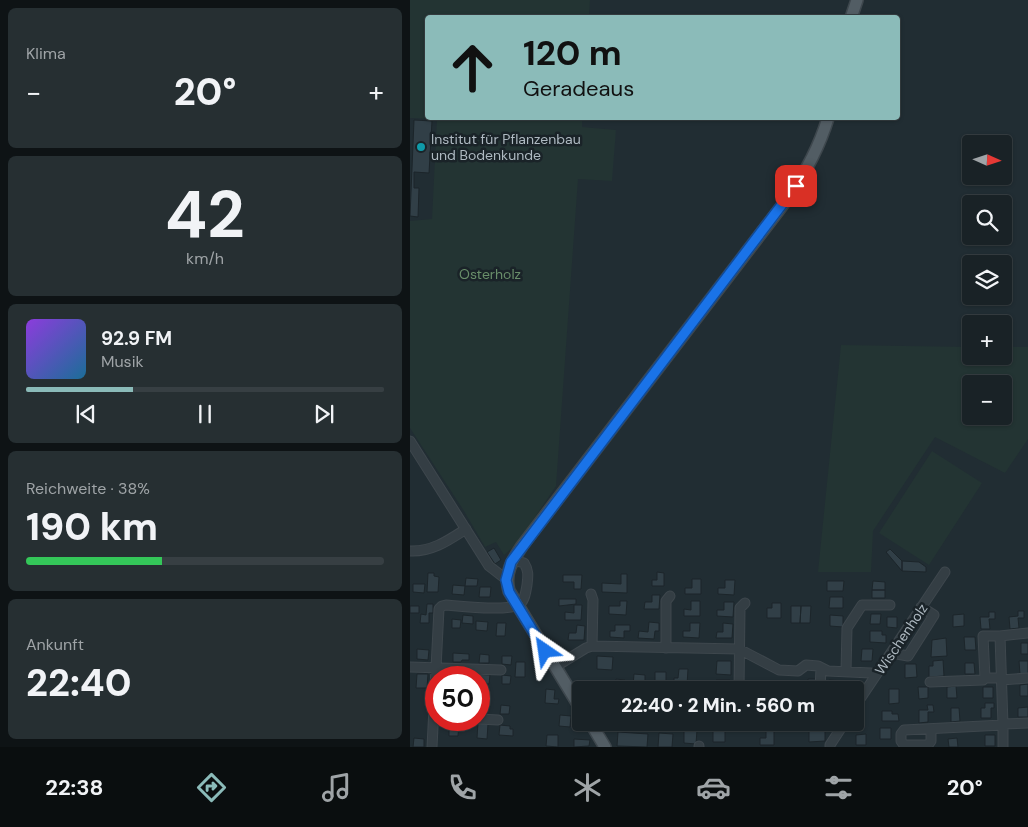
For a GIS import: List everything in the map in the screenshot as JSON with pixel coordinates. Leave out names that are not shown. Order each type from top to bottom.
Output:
[{"type":"main road","points":[[852,15],[857,0]]},
{"type":"main road","points":[[572,694],[509,592],[506,580],[511,562],[793,190],[812,160],[827,120]]},
{"type":"main road","points":[[595,731],[605,747]]},
{"type":"street","points":[[410,441],[489,566],[506,580]]},
{"type":"street","points":[[410,551],[423,551],[432,548],[466,528]]},
{"type":"street","points":[[436,666],[438,613],[442,606],[497,608],[517,606],[524,599],[528,570],[524,563],[511,562]]},
{"type":"street","name":"Wischenholz","points":[[864,693],[945,572]]},
{"type":"street","points":[[591,594],[593,600],[592,646]]},
{"type":"street","points":[[666,648],[666,600],[670,596]]},
{"type":"street","points":[[739,681],[740,608],[745,603]]},
{"type":"street","points":[[846,671],[847,628],[862,605],[890,606]]},
{"type":"street","points":[[891,653],[908,656],[934,615],[922,607]]},
{"type":"street","points":[[985,678],[983,636],[1028,633]]},
{"type":"street","points":[[1000,636],[1003,747]]},
{"type":"street","points":[[555,667],[592,646],[739,649],[780,670],[798,671],[806,665],[818,666],[828,671],[871,673]]},
{"type":"street","points":[[410,667],[425,668]]},
{"type":"street","points":[[820,681],[821,668]]},
{"type":"street","points":[[490,670],[501,670]]},
{"type":"street","points":[[930,682],[983,680],[985,678],[1028,678]]},
{"type":"street","points":[[490,720],[498,720]]},
{"type":"street","points":[[931,729],[931,744],[904,745],[901,741],[901,734],[904,730],[1028,723]]},
{"type":"street","points":[[432,747],[434,731]]},
{"type":"street","points":[[830,747],[839,731]]},
{"type":"green space","name":"Osterholz","points":[[410,0],[590,0],[589,15],[425,15],[425,119],[410,118]]},
{"type":"green space","name":"Osterholz","points":[[437,120],[582,120],[582,127],[616,130],[612,181],[578,179],[556,486],[517,544],[504,555],[496,542],[485,547],[410,428],[410,221],[432,219]]},
{"type":"green space","points":[[841,345],[962,347],[962,365],[1012,365],[1012,347],[1028,347],[1028,439],[1005,473],[935,437],[873,531],[871,572],[818,572]]},
{"type":"green space","points":[[932,451],[982,483],[929,565],[879,533]]},
{"type":"building","name":"Institut für Pflanzenbau und Bodenkunde","points":[[414,120],[432,121],[429,173],[414,172],[414,188],[419,188],[418,217],[410,216]]},
{"type":"building","points":[[494,548],[501,560],[495,564],[487,552]]},
{"type":"building","points":[[890,549],[902,561],[902,571],[886,552]]},
{"type":"building","points":[[902,561],[919,562],[926,567],[926,572],[902,571]]},
{"type":"building","points":[[657,572],[664,573],[664,586],[652,586],[652,580],[657,580]]},
{"type":"building","points":[[428,573],[434,573],[434,576],[439,577],[438,592],[427,592]]},
{"type":"building","points":[[621,574],[627,574],[627,593],[602,592],[602,583],[621,584]]},
{"type":"building","points":[[563,575],[582,575],[581,589],[574,589],[574,582],[563,582]]},
{"type":"building","points":[[466,578],[478,579],[477,586],[465,586]]},
{"type":"building","points":[[692,579],[701,579],[701,594],[685,594],[685,588],[692,588]]},
{"type":"building","points":[[725,580],[735,580],[734,595],[718,594],[718,588],[725,588]]},
{"type":"building","points":[[827,581],[844,581],[843,591],[827,591]]},
{"type":"building","points":[[873,581],[885,582],[885,590],[872,590]]},
{"type":"building","points":[[413,584],[425,584],[424,593],[413,592]]},
{"type":"building","points":[[453,585],[465,586],[464,595],[452,594]]},
{"type":"building","points":[[480,587],[491,587],[490,597],[479,597]]},
{"type":"building","points":[[872,590],[885,590],[885,598],[872,598]]},
{"type":"building","points":[[652,595],[660,595],[659,609],[644,609],[645,602],[652,602]]},
{"type":"building","points":[[830,597],[843,597],[843,608],[829,608]]},
{"type":"building","points":[[559,599],[576,599],[576,604],[559,606]]},
{"type":"building","points":[[620,601],[627,601],[626,615],[609,614],[609,606],[620,606]]},
{"type":"building","points":[[691,601],[700,601],[700,616],[684,616],[684,609],[691,610]]},
{"type":"building","points":[[724,602],[734,602],[733,617],[717,616],[717,610],[724,610]]},
{"type":"building","points":[[772,603],[781,603],[781,618],[767,618],[767,608],[772,608]]},
{"type":"building","points":[[427,604],[433,604],[433,613],[429,613],[429,623],[420,623],[421,614],[426,615]]},
{"type":"building","points":[[574,605],[582,605],[581,620],[565,620],[565,612],[574,613]]},
{"type":"building","points":[[410,606],[419,606],[419,613],[410,613]]},
{"type":"building","points":[[791,606],[801,606],[800,623],[791,623]]},
{"type":"building","points":[[801,606],[811,606],[810,623],[800,623]]},
{"type":"building","points":[[1018,611],[1024,611],[1024,618],[1018,618],[1019,628],[1010,629],[1009,617],[1018,616]]},
{"type":"building","points":[[989,612],[995,612],[995,619],[989,619],[990,629],[981,629],[980,617],[989,617]]},
{"type":"building","points":[[871,614],[881,614],[880,624],[870,624]]},
{"type":"building","points":[[964,614],[964,626],[953,627],[953,615]]},
{"type":"building","points":[[463,615],[473,616],[473,624],[462,623]]},
{"type":"building","points":[[830,615],[843,616],[843,627],[830,626]]},
{"type":"building","points":[[887,617],[897,617],[897,628],[887,627]]},
{"type":"building","points":[[452,619],[461,620],[460,628],[452,628]]},
{"type":"building","points":[[476,621],[488,622],[487,631],[476,630]]},
{"type":"building","points":[[649,622],[659,623],[659,631],[655,631],[654,639],[638,638],[639,631],[648,632]]},
{"type":"building","points":[[497,623],[506,623],[505,636],[496,636]]},
{"type":"building","points":[[690,623],[700,623],[699,638],[683,637],[683,631],[690,631]]},
{"type":"building","points":[[723,623],[733,624],[732,638],[716,638],[717,632],[723,632]]},
{"type":"building","points":[[577,625],[585,626],[584,640],[568,640],[569,633],[576,633]]},
{"type":"building","points":[[615,625],[630,625],[630,631],[624,631],[624,638],[610,637],[610,631],[615,631]]},
{"type":"building","points":[[870,631],[882,631],[882,635],[886,635],[886,643],[870,642]]},
{"type":"building","points":[[964,637],[975,637],[976,650],[965,650]]},
{"type":"building","points":[[946,638],[947,656],[931,657],[932,640]]},
{"type":"building","points":[[1021,643],[1028,643],[1028,654],[1021,654]]},
{"type":"building","points":[[417,649],[429,650],[428,660],[417,659]]},
{"type":"building","points":[[862,649],[873,649],[872,661],[861,661]]},
{"type":"building","points":[[453,653],[469,654],[469,660],[453,662]]},
{"type":"building","points":[[480,654],[489,655],[489,663],[479,663]]},
{"type":"building","points":[[502,656],[512,656],[511,665],[502,664]]},
{"type":"building","points":[[597,656],[613,657],[612,670],[597,669]]},
{"type":"building","points":[[943,660],[944,676],[929,677],[929,666],[933,666],[933,661]]},
{"type":"building","points":[[717,661],[731,661],[731,675],[716,674]]},
{"type":"building","points":[[1019,661],[1028,661],[1028,674],[1020,674]]},
{"type":"building","points":[[516,662],[525,662],[525,677],[515,677]]},
{"type":"building","points":[[965,663],[974,663],[975,674],[965,674]]},
{"type":"building","points":[[905,664],[916,664],[917,677],[905,678]]},
{"type":"building","points":[[679,669],[688,669],[687,681],[674,681],[674,678],[678,678]]},
{"type":"building","points":[[655,672],[666,672],[666,681],[655,681]]},
{"type":"building","points":[[417,674],[425,674],[425,688],[416,688]]},
{"type":"building","points":[[634,674],[645,675],[645,681],[633,681]]},
{"type":"building","points":[[502,675],[511,676],[510,684],[502,684]]},
{"type":"building","points":[[808,679],[817,679],[817,681],[808,681]]},
{"type":"building","points":[[1028,684],[1028,696],[1020,696],[1020,685]]},
{"type":"building","points":[[956,686],[957,698],[947,698],[947,687]]},
{"type":"building","points":[[918,687],[928,687],[928,698],[919,699]]},
{"type":"building","points":[[983,687],[993,687],[993,698],[983,698]]},
{"type":"building","points":[[546,689],[555,690],[554,699],[559,699],[558,704],[545,703]]},
{"type":"building","points":[[889,689],[899,689],[899,703],[889,704]]},
{"type":"building","points":[[985,703],[994,703],[994,708],[991,708],[991,718],[981,718],[981,708],[985,708]]},
{"type":"building","points":[[501,705],[510,706],[509,714],[500,714]]},
{"type":"building","points":[[927,705],[933,705],[934,712],[928,712],[928,722],[919,723],[919,710],[928,710]]},
{"type":"building","points":[[1028,707],[1028,717],[1018,717],[1018,708]]},
{"type":"building","points":[[951,708],[959,708],[960,721],[951,722]]},
{"type":"building","points":[[882,711],[892,711],[892,714],[898,714],[899,721],[882,721]]},
{"type":"building","points":[[560,715],[571,716],[570,727],[559,726]]},
{"type":"building","points":[[500,725],[510,726],[510,729],[513,729],[513,736],[499,735]]},
{"type":"building","points":[[880,728],[891,728],[891,739],[880,739]]},
{"type":"building","points":[[449,731],[458,731],[458,736],[449,736]]},
{"type":"building","points":[[477,731],[488,731],[487,739],[477,738]]},
{"type":"building","points":[[684,731],[697,731],[696,744],[684,743]]},
{"type":"building","points":[[713,731],[725,731],[725,742],[713,742]]},
{"type":"building","points":[[766,731],[774,731],[774,745],[760,745],[760,738],[766,738]]},
{"type":"building","points":[[809,731],[825,731],[825,741],[809,742]]},
{"type":"building","points":[[618,732],[648,734],[647,747],[617,746]]},
{"type":"building","points":[[659,733],[673,734],[672,747],[658,747]]},
{"type":"building","points":[[866,734],[866,745],[856,745],[856,735]]},
{"type":"building","points":[[547,735],[558,735],[558,747],[546,746]]},
{"type":"building","points":[[985,735],[995,735],[995,746],[985,746]]},
{"type":"building","points":[[414,738],[424,739],[424,747],[413,747]]},
{"type":"building","points":[[957,738],[958,747],[949,747],[948,739]]},
{"type":"building","points":[[574,739],[590,740],[589,746],[574,747]]},
{"type":"place","name":"Institut für Pflanzenbau und Bodenkunde","points":[[421,147]]},
{"type":"route","points":[[545,651],[509,592],[506,580],[511,562],[796,186]]}]
